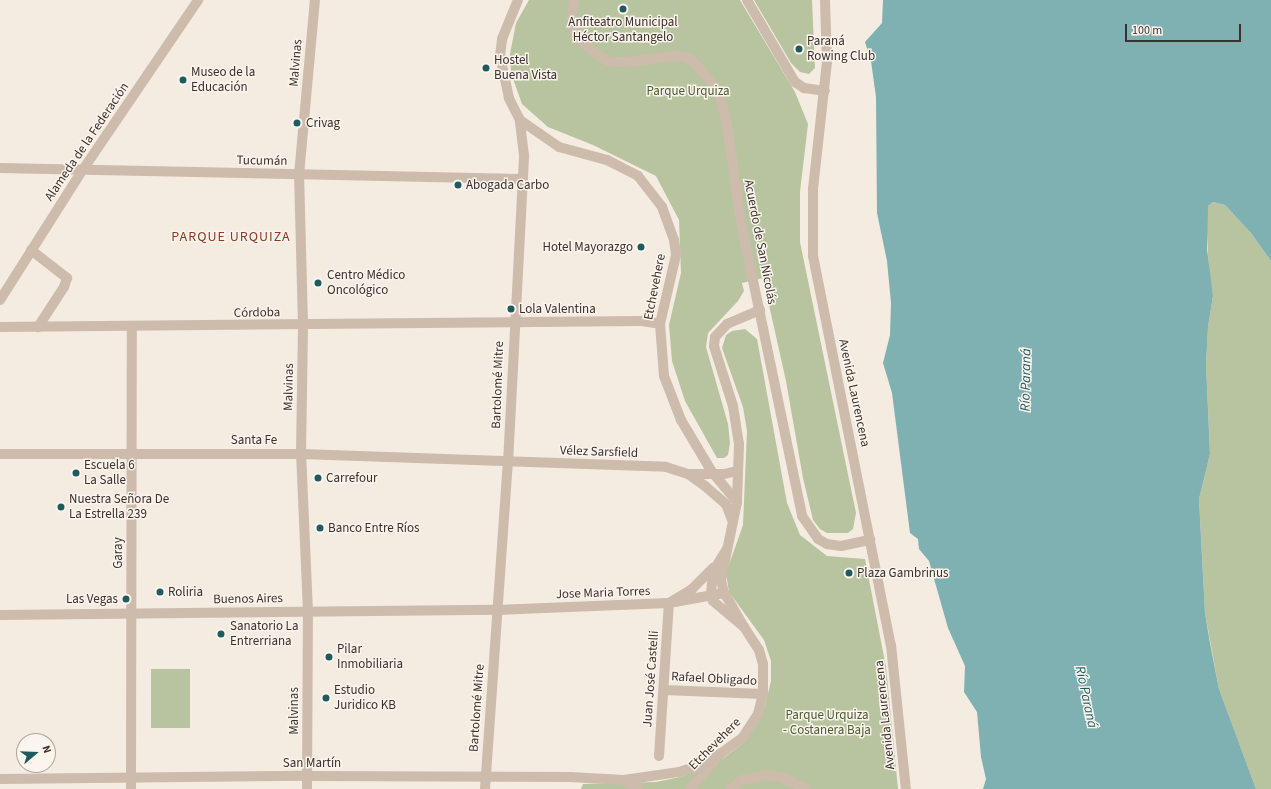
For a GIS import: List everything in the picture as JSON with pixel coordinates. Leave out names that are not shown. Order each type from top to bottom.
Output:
[{"type":"street","name":"Alameda de la Federación","points":[[0,300],[82,171],[198,0]]},
{"type":"street","name":"Malvinas","points":[[307,789],[308,612],[301,454],[303,325],[299,175],[315,0]]},
{"type":"street","name":"Bartolomé Mitre","points":[[485,789],[496,610],[508,463],[514,322],[524,155],[520,120],[510,98],[500,56],[502,39],[518,0]]},
{"type":"street","name":"Acuerdo de San Nicolás","points":[[574,0],[572,16],[574,30],[580,40],[600,57],[611,62],[628,62],[675,56],[685,57],[694,62],[718,91],[727,123],[736,195],[802,516],[818,539],[827,544],[840,546],[870,540]]},
{"type":"street","points":[[747,0],[795,82],[804,88],[825,91]]},
{"type":"street","name":"Avenida Laurencena","points":[[825,0],[827,50],[825,91],[813,194],[813,256],[894,668],[906,789]]},
{"type":"street","name":"Etchevehere","points":[[520,120],[559,147],[622,166],[638,176],[654,194],[669,221],[676,255],[660,324],[664,376],[673,401],[712,472],[736,502]]},
{"type":"street","name":"Tucumán","points":[[0,168],[82,171],[523,179]]},
{"type":"street","points":[[31,250],[66,278],[64,287],[38,327]]},
{"type":"street","points":[[733,522],[738,471],[738,426],[714,346],[720,330],[727,324],[760,310]]},
{"type":"street","name":"Córdoba","points":[[0,327],[132,328],[642,321],[660,324]]},
{"type":"street","name":"Garay","points":[[131,789],[132,328]]},
{"type":"street","name":"Santa Fe","points":[[0,454],[301,454],[508,463]]},
{"type":"street","name":"Vélez Sarsfield","points":[[508,463],[666,467],[688,474],[726,504],[733,522]]},
{"type":"street","name":"Vélez Sarsfield","points":[[688,474],[712,472],[724,474],[738,471]]},
{"type":"street","name":"Etchevehere","points":[[690,789],[720,754],[735,744],[751,728],[758,714],[763,694],[762,664],[759,650],[724,593],[722,569],[733,522]]},
{"type":"street","name":"Etchevehere","points":[[727,549],[717,564],[710,582],[711,595],[713,601],[744,627]]},
{"type":"street","points":[[668,603],[692,589],[717,564]]},
{"type":"street","points":[[711,595],[724,593]]},
{"type":"street","name":"Jose Maria Torres","points":[[496,610],[668,603],[711,595]]},
{"type":"street","name":"Juan José Castelli","points":[[659,756],[668,603]]},
{"type":"street","name":"Buenos Aires","points":[[0,615],[496,610]]},
{"type":"street","name":"Rafael Obligado","points":[[664,690],[763,694]]},
{"type":"street","name":"San Martín","points":[[0,779],[307,776],[486,778],[570,777],[624,780],[679,772],[700,765],[720,754]]},
{"type":"street","points":[[730,789],[742,780],[766,775],[781,777],[806,789]]},
{"type":"street","points":[[624,780],[639,789]]},
{"type":"green space","name":"Parque Urquiza","points":[[529,0],[740,0],[795,92],[808,124],[800,192],[800,242],[856,513],[853,529],[848,533],[827,533],[820,529],[813,520],[803,478],[786,381],[763,278],[742,283],[744,291],[738,301],[708,333],[706,347],[728,424],[730,443],[728,455],[724,458],[717,458],[685,401],[672,361],[669,325],[681,273],[679,220],[656,176],[593,145],[548,127],[522,104],[511,73],[510,54],[516,23]]},
{"type":"green space","name":"Paraná Rowing Club","points":[[754,0],[812,0],[815,68],[809,74],[800,72],[791,63]]},
{"type":"green space","points":[[1213,202],[1225,205],[1251,233],[1271,261],[1271,789],[1256,789],[1219,689],[1205,613],[1199,499],[1210,454],[1206,365],[1208,327],[1213,296],[1209,273],[1206,214],[1208,206]]},
{"type":"green space","name":"Parque Urquiza - Costanera Baja","points":[[745,329],[757,339],[787,503],[800,535],[827,556],[865,559],[886,667],[898,789],[581,789],[583,784],[656,782],[680,777],[717,763],[746,741],[765,706],[771,681],[771,661],[764,640],[729,592],[726,573],[743,525],[747,431],[743,407],[722,348],[726,335],[732,331]]},
{"type":"green space","points":[[151,669],[190,669],[190,728],[151,728]]},
{"type":"water","name":"Río Paraná","points":[[883,0],[1271,0],[1271,261],[1251,233],[1225,205],[1213,202],[1208,206],[1207,249],[1213,296],[1208,327],[1206,365],[1210,454],[1199,499],[1205,613],[1219,689],[1256,789],[983,789],[986,779],[981,757],[977,712],[964,692],[965,666],[948,628],[929,561],[919,549],[918,539],[910,533],[892,393],[883,363],[890,335],[891,303],[887,261],[877,213],[876,97],[871,61],[865,42],[882,23]]},
{"type":"place","name":"Anfiteatro Municipal Héctor Santangelo","points":[[623,9]]},
{"type":"place","name":"Paraná Rowing Club","points":[[799,49]]},
{"type":"place","name":"Hostel Buena Vista","points":[[486,68]]},
{"type":"place","name":"Museo de la Educación","points":[[183,80]]},
{"type":"place","name":"Crivag","points":[[297,123]]},
{"type":"place","name":"Abogada Carbo","points":[[458,185]]},
{"type":"place","name":"Hotel Mayorazgo","points":[[641,247]]},
{"type":"place","name":"Centro Médico Oncológico","points":[[318,283]]},
{"type":"place","name":"Lola Valentina","points":[[511,309]]},
{"type":"place","name":"Escuela 6 La Salle","points":[[76,473]]},
{"type":"place","name":"Carrefour","points":[[318,478]]},
{"type":"place","name":"Nuestra Señora De La Estrella 239","points":[[61,507]]},
{"type":"place","name":"Banco Entre Ríos","points":[[320,528]]},
{"type":"place","name":"Plaza Gambrinus","points":[[849,573]]},
{"type":"place","name":"Roliria","points":[[160,592]]},
{"type":"place","name":"Las Vegas","points":[[126,599]]},
{"type":"place","name":"Sanatorio La Entrerriana","points":[[221,634]]},
{"type":"place","name":"Pilar Inmobiliaria","points":[[329,657]]},
{"type":"place","name":"Estudio Juridico KB","points":[[326,698]]},
{"type":"district","name":"PARQUE URQUIZA","points":[[231,237]]}]
